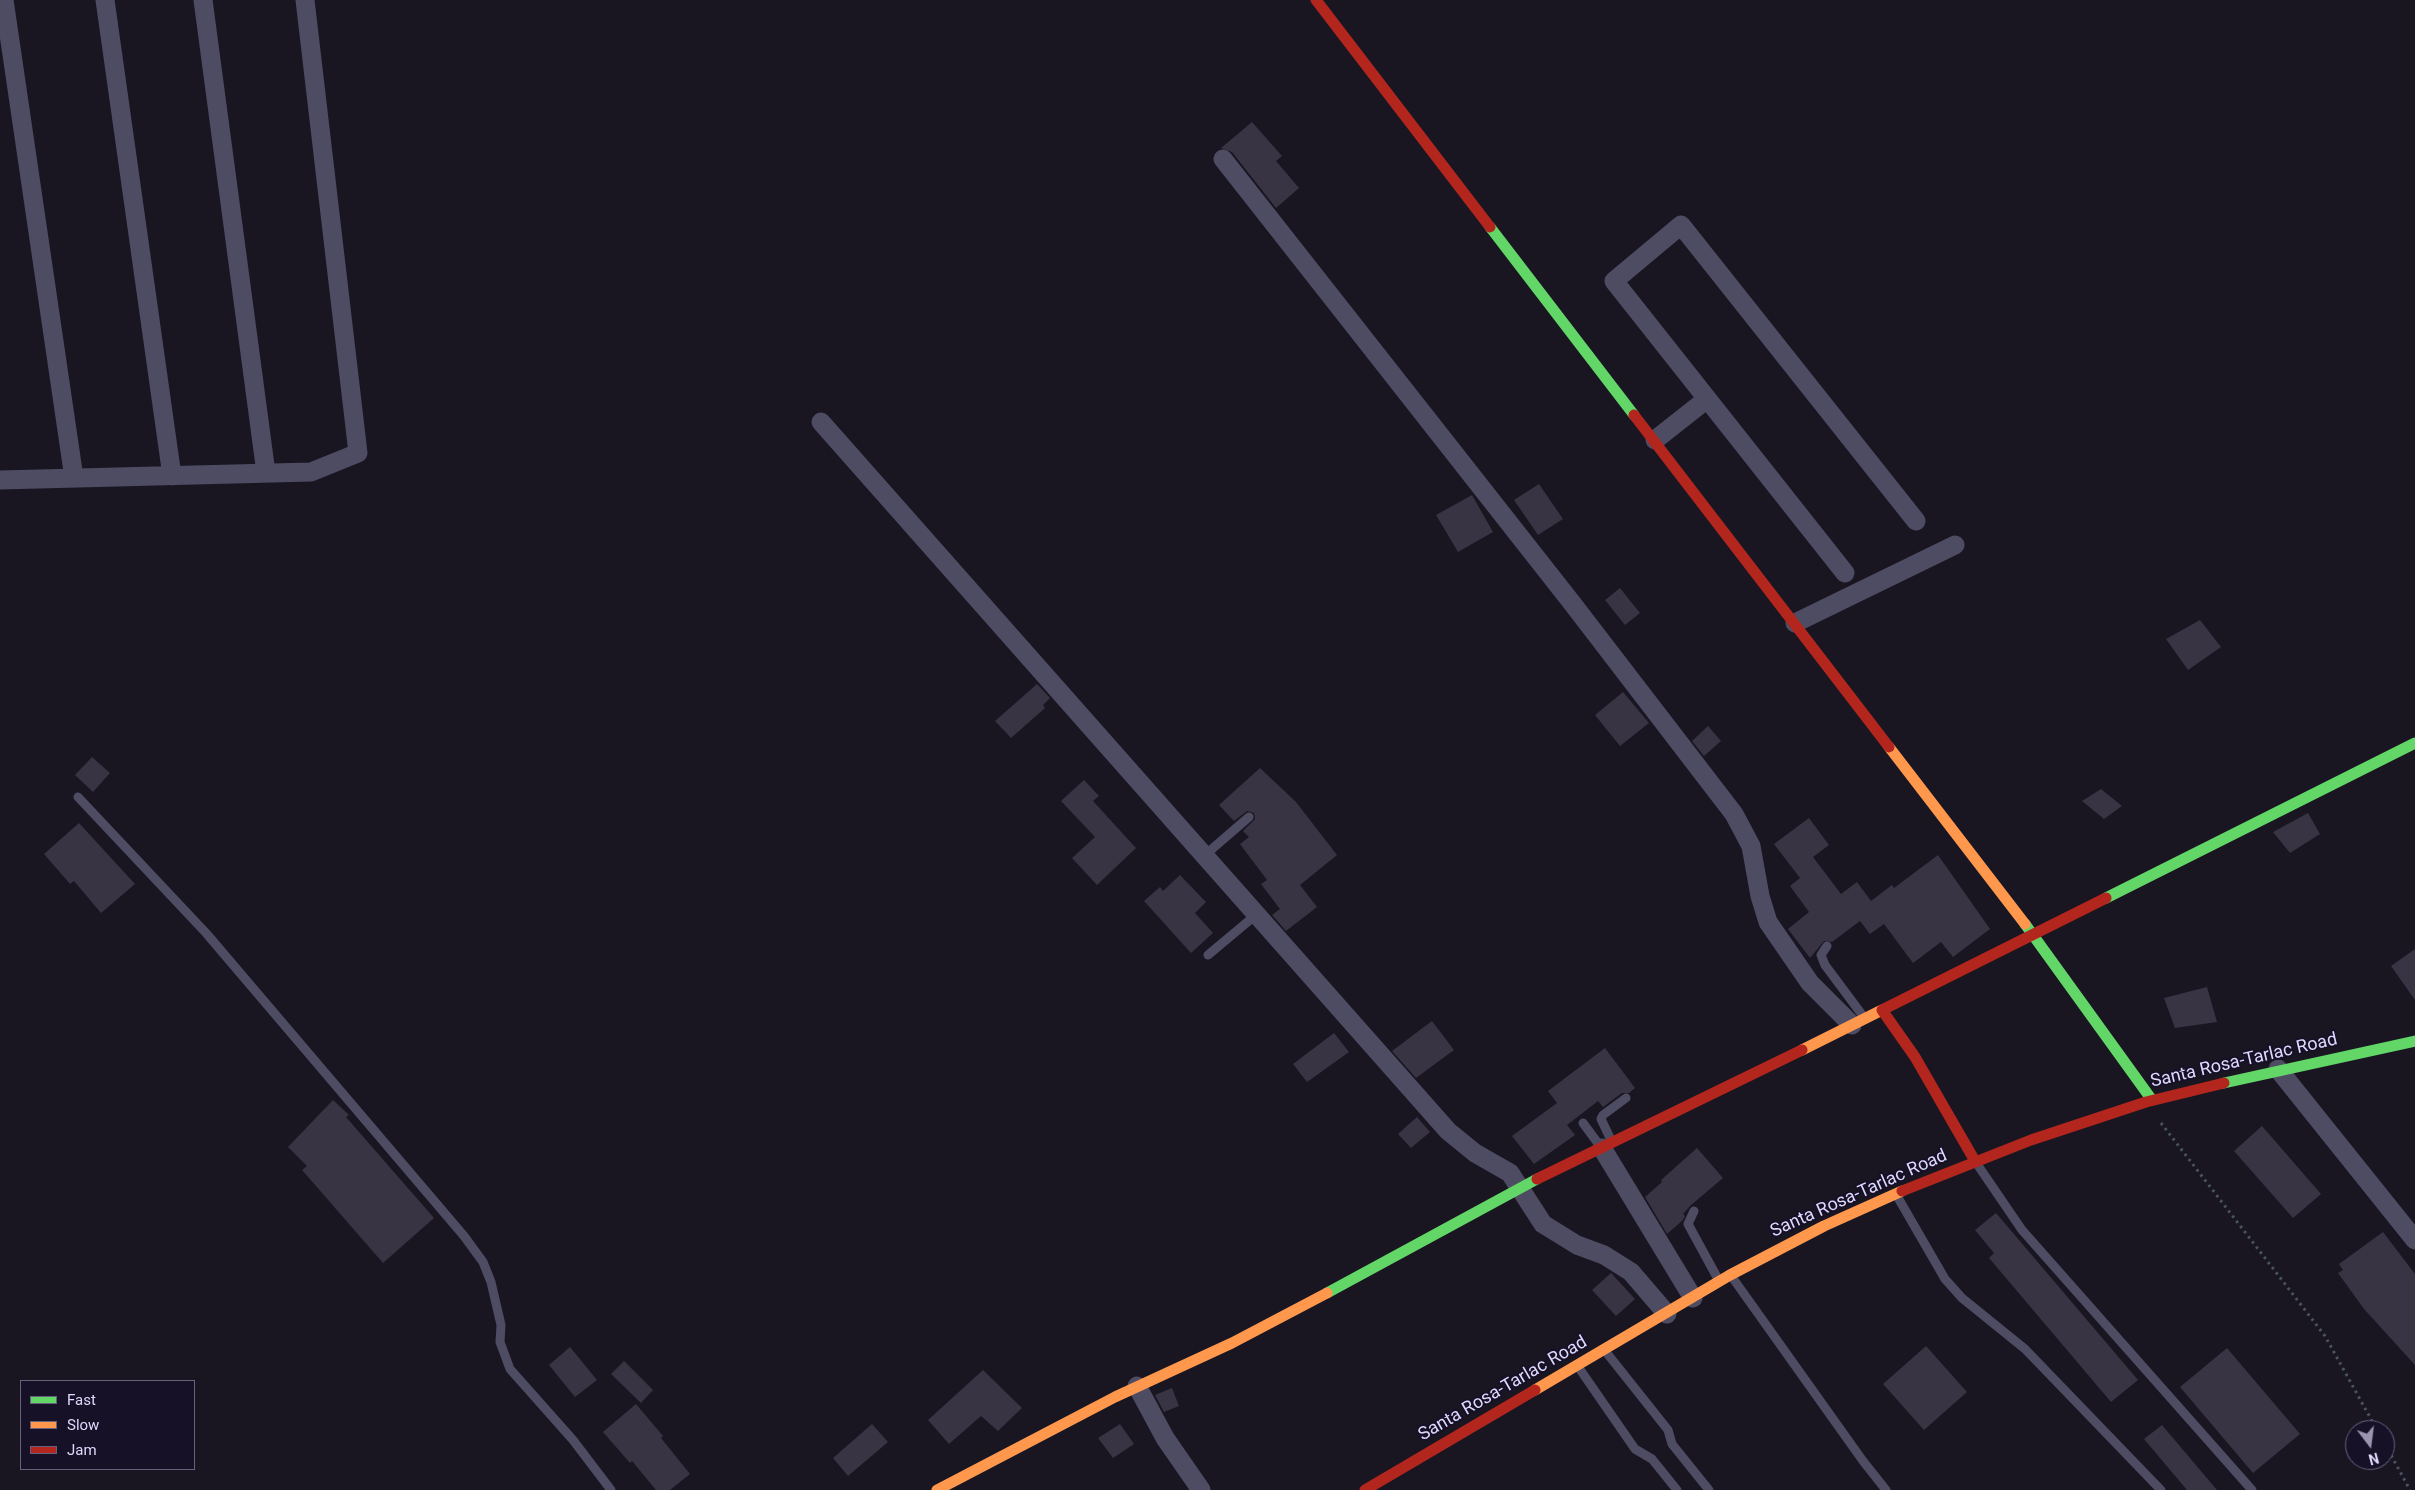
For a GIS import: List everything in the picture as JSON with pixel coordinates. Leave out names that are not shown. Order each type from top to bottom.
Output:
[{"type":"main road","points":[[1316,0],[2033,934],[2149,1101]]},
{"type":"main road","points":[[937,1490],[1137,1386],[1232,1343],[1318,1299],[1520,1188],[1882,1010],[2415,743]]},
{"type":"main road","points":[[1882,1010],[1915,1058],[1975,1162]]},
{"type":"main road","name":"Santa Rosa-Tarlac Road","points":[[1364,1490],[1667,1314],[1730,1275],[1824,1226],[1895,1194],[2031,1140],[2149,1101],[2278,1069],[2415,1041]]},
{"type":"street","points":[[4,0],[74,478]]},
{"type":"street","points":[[105,0],[172,476]]},
{"type":"street","points":[[203,0],[266,473]]},
{"type":"street","points":[[0,480],[311,472],[358,453],[305,0]]},
{"type":"street","points":[[1223,158],[1572,603],[1734,814],[1751,846],[1760,896],[1768,922],[1810,983],[1859,1021]]},
{"type":"street","points":[[1845,573],[1614,281],[1681,225],[1916,521]]},
{"type":"street","points":[[1655,440],[1707,399]]},
{"type":"street","points":[[821,422],[1448,1131],[1475,1153],[1510,1173],[1543,1224],[1570,1242],[1604,1255],[1631,1272],[1667,1314]]},
{"type":"street","points":[[1795,623],[1955,545]]},
{"type":"street","points":[[2278,1069],[2415,1240]]},
{"type":"street","points":[[1607,1145],[1693,1298]]},
{"type":"street","points":[[1137,1386],[1165,1438],[1201,1490]]},
{"type":"lane","points":[[78,798],[206,933],[464,1236],[483,1262],[491,1282],[498,1309],[500,1342],[510,1369],[573,1440],[611,1490]]},
{"type":"lane","points":[[1205,855],[1248,817]]},
{"type":"lane","points":[[1208,955],[1257,914]]},
{"type":"lane","points":[[1827,946],[1820,955],[1859,1021]]},
{"type":"lane","points":[[1607,1145],[1601,1119],[1602,1115],[1626,1098]]},
{"type":"lane","points":[[1583,1123],[1607,1145]]},
{"type":"lane","points":[[1975,1162],[2022,1230],[2252,1490]]},
{"type":"lane","points":[[1895,1194],[1945,1279],[1962,1298],[2025,1348],[2161,1490]]},
{"type":"lane","points":[[1694,1211],[1688,1224],[1720,1281]]},
{"type":"lane","points":[[1730,1275],[1863,1461],[1886,1490]]},
{"type":"lane","points":[[1604,1350],[1668,1430],[1672,1444],[1709,1490]]},
{"type":"lane","points":[[1578,1366],[1635,1449],[1652,1459],[1677,1490]]},
{"type":"path","points":[[2149,1101],[2176,1145],[2325,1336],[2371,1420]]},
{"type":"path","points":[[2395,1462],[2410,1490]]},
{"type":"building","points":[[1252,122],[1282,156],[1276,161],[1299,188],[1276,208],[1232,152],[1221,148]]},
{"type":"building","points":[[1539,484],[1563,519],[1538,535],[1514,500]]},
{"type":"building","points":[[1472,495],[1493,532],[1458,552],[1436,515]]},
{"type":"building","points":[[1620,588],[1640,613],[1625,625],[1605,600]]},
{"type":"building","points":[[2200,620],[2221,647],[2188,670],[2166,639]]},
{"type":"building","points":[[1037,684],[1050,698],[1043,705],[1045,708],[1011,738],[995,721]]},
{"type":"building","points":[[1623,692],[1649,723],[1620,746],[1595,715]]},
{"type":"building","points":[[1708,726],[1721,741],[1704,756],[1692,741]]},
{"type":"building","points":[[92,757],[110,773],[93,792],[75,775]]},
{"type":"building","points":[[1260,768],[1296,802],[1337,855],[1300,885],[1317,907],[1286,931],[1272,915],[1280,909],[1261,884],[1267,880],[1240,844],[1249,837],[1243,831],[1255,819],[1254,813],[1247,811],[1234,821],[1219,805]]},
{"type":"building","points":[[1084,780],[1099,796],[1093,801],[1136,848],[1097,885],[1072,858],[1095,837],[1061,801]]},
{"type":"building","points":[[2101,789],[2122,806],[2104,819],[2082,801]]},
{"type":"building","points":[[2308,813],[2320,834],[2290,853],[2273,832]]},
{"type":"building","points":[[1809,818],[1829,845],[1813,857],[1841,894],[1857,882],[1871,901],[1892,885],[1894,888],[1938,855],[1990,929],[1953,957],[1941,942],[1913,963],[1884,924],[1870,934],[1860,921],[1832,942],[1824,941],[1810,958],[1788,929],[1809,912],[1790,886],[1800,878],[1774,844]]},
{"type":"building","points":[[79,823],[135,884],[101,913],[74,881],[70,884],[44,854]]},
{"type":"building","points":[[1180,875],[1206,902],[1195,913],[1213,933],[1191,953],[1144,901],[1160,887],[1163,891]]},
{"type":"building","points":[[2415,949],[2415,1000],[2391,966]]},
{"type":"building","points":[[2207,987],[2217,1022],[2175,1028],[2164,998]]},
{"type":"building","points":[[1432,1021],[1454,1050],[1416,1078],[1392,1051]]},
{"type":"building","points":[[1334,1033],[1349,1052],[1307,1082],[1293,1064]]},
{"type":"building","points":[[1605,1048],[1635,1088],[1629,1093],[1622,1093],[1603,1107],[1598,1101],[1567,1125],[1575,1135],[1534,1164],[1512,1136],[1557,1103],[1548,1091]]},
{"type":"building","points":[[333,1100],[349,1115],[346,1117],[434,1218],[383,1263],[302,1170],[307,1166],[288,1147]]},
{"type":"building","points":[[1417,1117],[1430,1132],[1411,1148],[1398,1134]]},
{"type":"building","points":[[2262,1126],[2321,1194],[2293,1218],[2234,1151]]},
{"type":"building","points":[[1697,1148],[1723,1178],[1690,1206],[1683,1214],[1685,1216],[1683,1220],[1667,1234],[1645,1197]]},
{"type":"building","points":[[1996,1213],[2138,1380],[2111,1402],[1989,1258],[1994,1253],[1975,1230]]},
{"type":"building","points":[[2383,1232],[2415,1274],[2415,1365],[2364,1309],[2338,1273],[2343,1270],[2339,1264]]},
{"type":"building","points":[[1611,1273],[1635,1299],[1616,1316],[1592,1290]]},
{"type":"building","points":[[1926,1346],[1967,1392],[1924,1430],[1883,1384]]},
{"type":"building","points":[[570,1347],[597,1380],[575,1397],[549,1365]]},
{"type":"building","points":[[2227,1348],[2300,1434],[2253,1473],[2180,1387]]},
{"type":"building","points":[[624,1361],[653,1390],[641,1403],[611,1374]]},
{"type":"building","points":[[983,1370],[1022,1408],[998,1431],[981,1416],[949,1444],[928,1420]]},
{"type":"building","points":[[1172,1388],[1179,1406],[1164,1412],[1155,1395]]},
{"type":"building","points":[[636,1404],[663,1436],[661,1438],[690,1474],[670,1490],[656,1490],[632,1461],[630,1463],[603,1432]]},
{"type":"building","points":[[872,1424],[888,1442],[848,1476],[833,1458]]},
{"type":"building","points":[[1120,1424],[1134,1444],[1113,1458],[1098,1438]]},
{"type":"building","points":[[2162,1425],[2217,1490],[2187,1490],[2144,1439]]},
{"type":"traffic: fast","points":[[1490,227],[1634,415]]},
{"type":"traffic: fast","points":[[2106,898],[2415,743]]},
{"type":"traffic: fast","points":[[2025,924],[2152,1100]]},
{"type":"traffic: fast","points":[[2224,1083],[2415,1041]]},
{"type":"traffic: fast","points":[[1327,1293],[1537,1179]]},
{"type":"traffic: slow","points":[[1889,747],[2025,924]]},
{"type":"traffic: slow","points":[[1802,1050],[1882,1010]]},
{"type":"traffic: slow","points":[[1535,1390],[1730,1275],[1824,1226],[1902,1191]]},
{"type":"traffic: slow","points":[[937,1490],[1115,1397],[1232,1343],[1327,1293]]},
{"type":"traffic: jam","points":[[1316,0],[1490,227]]},
{"type":"traffic: jam","points":[[1634,415],[1889,747]]},
{"type":"traffic: jam","points":[[1975,1161],[1915,1057],[1882,1010],[2106,898]]},
{"type":"traffic: jam","points":[[1537,1179],[1802,1050]]},
{"type":"traffic: jam","points":[[1902,1191],[2031,1140],[2146,1102],[2224,1083]]},
{"type":"traffic: jam","points":[[1365,1490],[1535,1390]]}]
